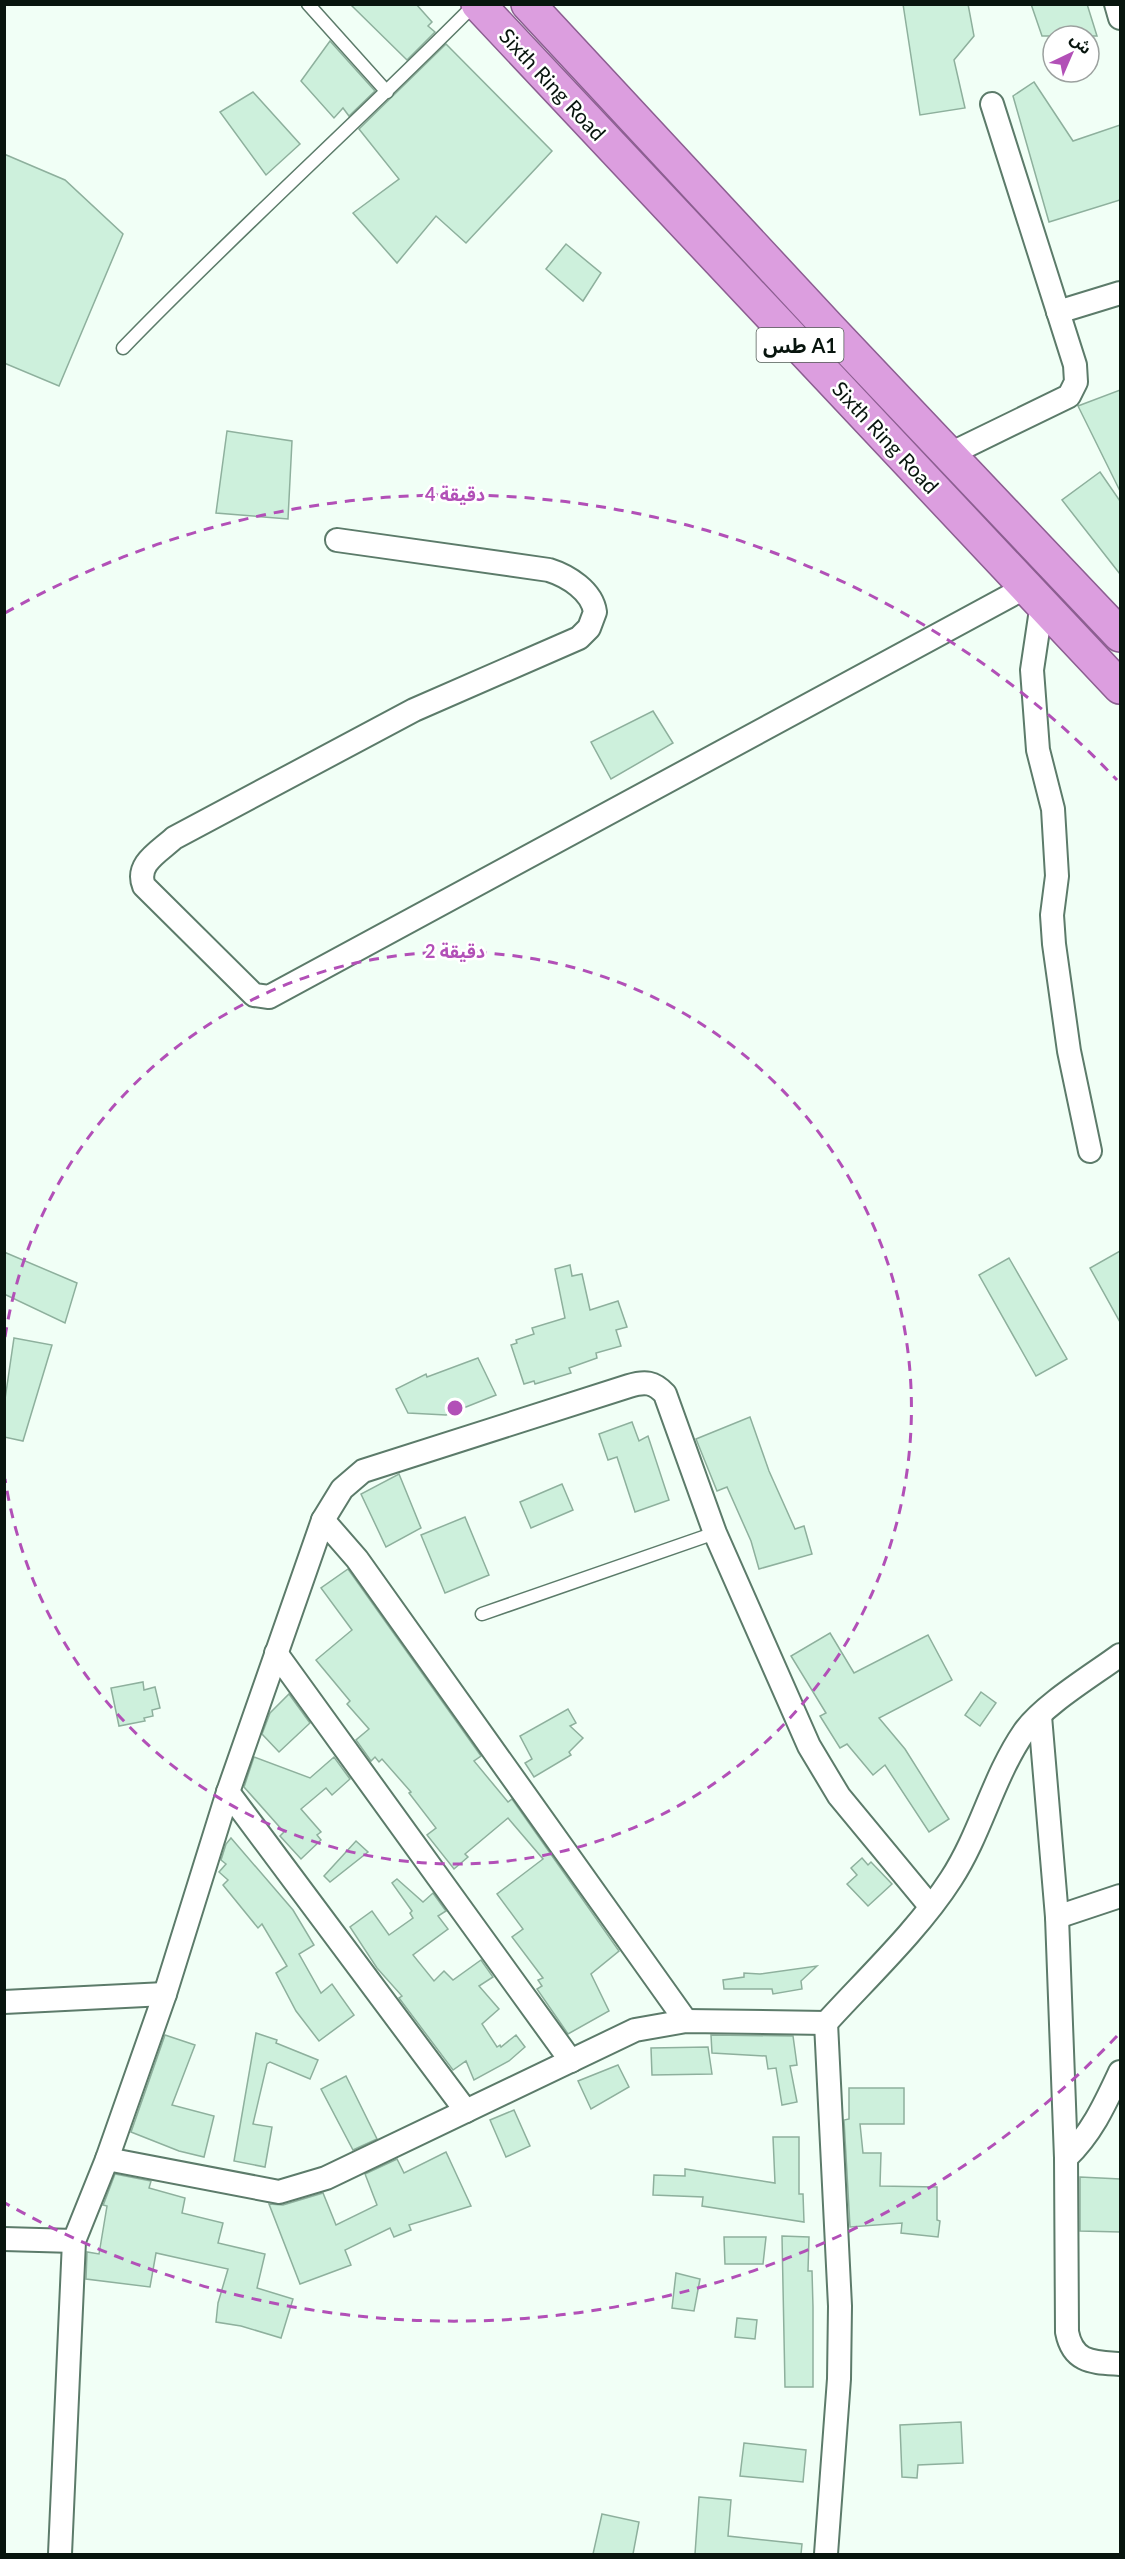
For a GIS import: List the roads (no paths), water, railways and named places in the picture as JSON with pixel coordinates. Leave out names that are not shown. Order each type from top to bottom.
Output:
[{"type":"highway","name":"Sixth Ring Road","points":[[477,4],[1120,687]]},
{"type":"highway","name":"Sixth Ring Road","points":[[528,4],[830,329],[1120,635]]},
{"type":"street","points":[[1116,4],[1120,18]]},
{"type":"street","points":[[950,454],[1070,396],[1076,382],[1076,365],[992,104]]},
{"type":"street","points":[[1058,312],[1120,293]]},
{"type":"street","points":[[337,540],[549,570],[566,577],[589,596],[595,612],[589,628],[579,638],[414,710],[174,838],[143,866],[140,876],[144,886],[254,994],[269,997],[1035,595],[1032,670],[1038,750],[1053,809],[1057,876],[1052,915],[1054,944],[1069,1051],[1090,1151]]},
{"type":"street","points":[[60,2554],[74,2241],[165,1994],[228,1792],[322,1520],[342,1489],[363,1471],[629,1386],[651,1383],[665,1394],[715,1533],[808,1746],[839,1796],[930,1906]]},
{"type":"street","points":[[322,1520],[357,1558],[686,2021]]},
{"type":"street","points":[[276,1653],[571,2061]]},
{"type":"street","points":[[826,2554],[839,2379],[840,2306],[826,2023],[879,1967],[952,1879],[993,1790],[1025,1731],[1040,1716],[1120,1655]]},
{"type":"street","points":[[1040,1716],[1057,1917],[1066,2158],[1067,2332],[1070,2348],[1085,2360],[1120,2364]]},
{"type":"street","points":[[228,1792],[466,2111]]},
{"type":"street","points":[[1057,1917],[1120,1896]]},
{"type":"street","points":[[4,2002],[165,1994]]},
{"type":"street","points":[[106,2159],[279,2192],[326,2178],[635,2030],[686,2021],[826,2023]]},
{"type":"street","points":[[1066,2158],[1090,2132],[1120,2072]]},
{"type":"street","points":[[4,2239],[74,2241]]},
{"type":"lane","points":[[308,4],[387,92]]},
{"type":"lane","points":[[123,348],[202,266],[477,4]]},
{"type":"lane","points":[[482,1614],[715,1533]]}]
